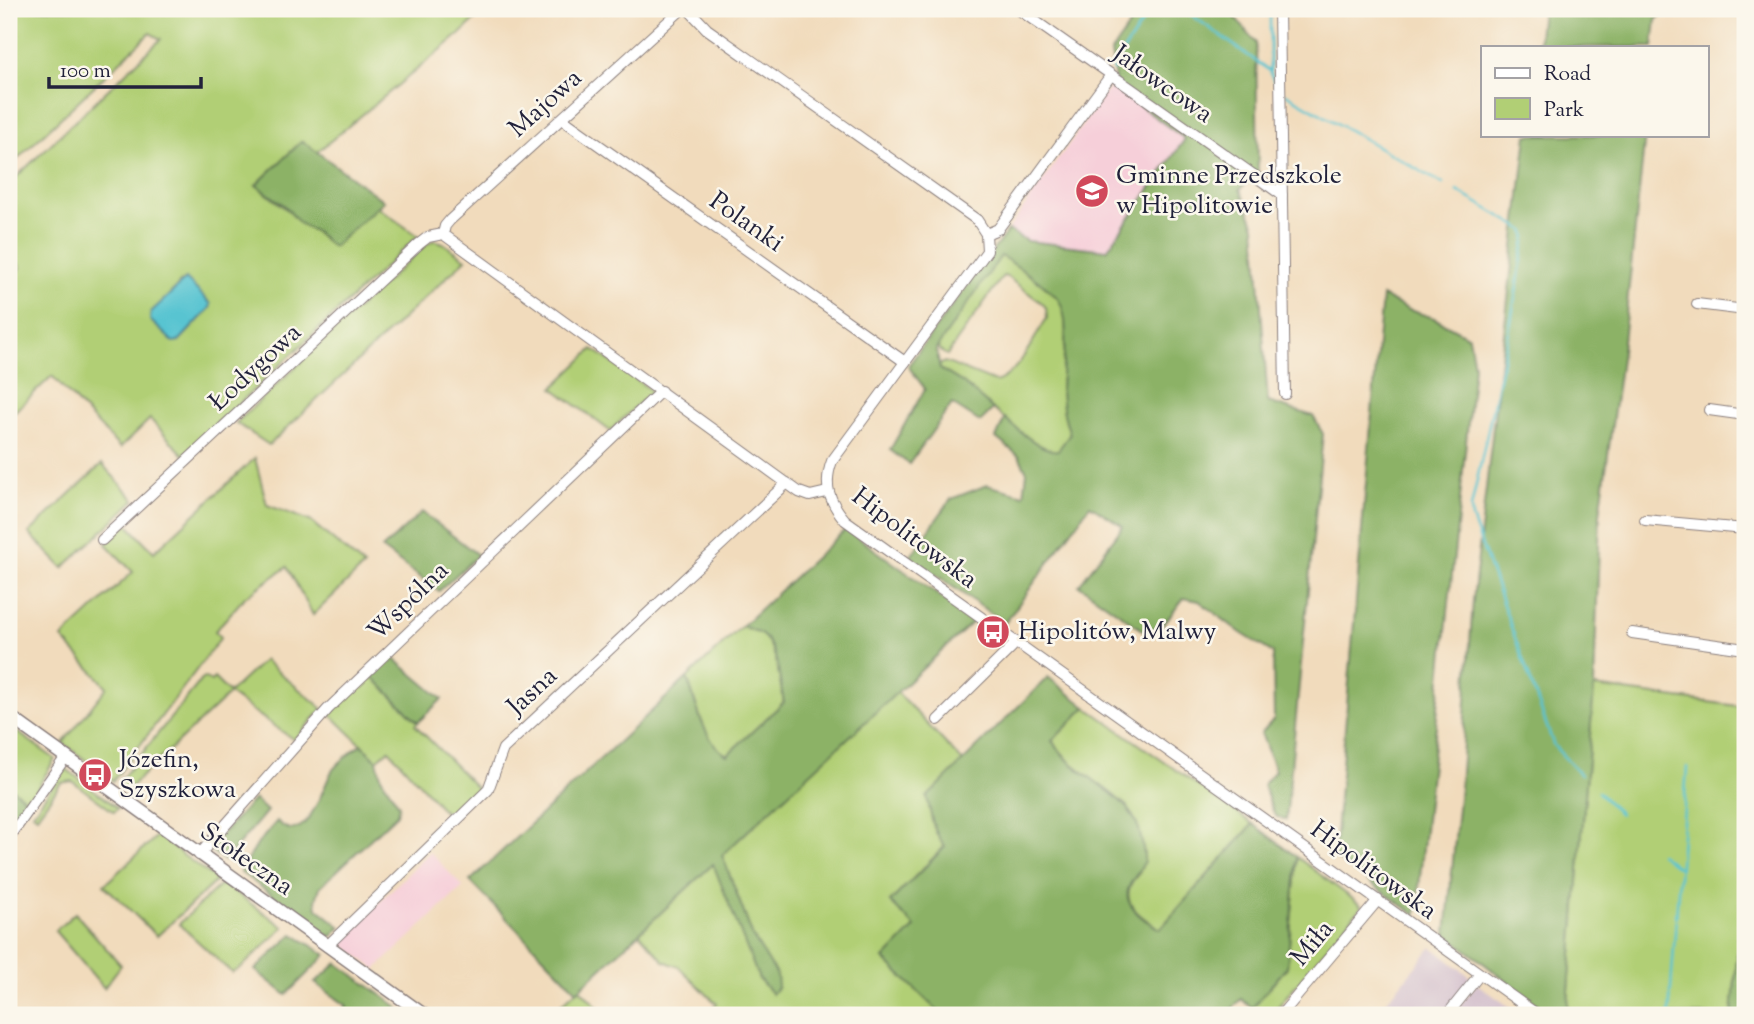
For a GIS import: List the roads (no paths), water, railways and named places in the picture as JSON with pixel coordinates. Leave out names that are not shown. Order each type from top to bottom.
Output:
[{"type":"street","name":"Majowa","points":[[443,233],[450,220],[682,9]]},
{"type":"street","points":[[688,9],[707,29],[976,220],[986,234],[998,229],[1111,75]]},
{"type":"street","name":"Jałowcowa","points":[[1018,9],[1282,195]]},
{"type":"street","points":[[1279,9],[1284,394]]},
{"type":"street","name":"Polanki","points":[[562,118],[905,362]]},
{"type":"street","points":[[443,233],[803,495],[827,492]]},
{"type":"street","name":"Łodygowa","points":[[102,540],[419,244],[428,237],[443,233]]},
{"type":"street","name":"Hipolitowska","points":[[986,234],[987,251],[832,461],[826,477],[827,492],[835,509],[845,520],[1538,1015]]},
{"type":"street","points":[[1697,304],[1745,310]]},
{"type":"street","name":"Wspólna","points":[[199,855],[328,709],[661,391]]},
{"type":"street","points":[[1709,410],[1745,415]]},
{"type":"street","name":"Jasna","points":[[327,946],[488,790],[503,749],[787,483]]},
{"type":"street","points":[[1645,520],[1745,529]]},
{"type":"street","points":[[1632,634],[1745,649]]},
{"type":"street","points":[[939,720],[1017,642]]},
{"type":"street","name":"Stołeczna","points":[[9,716],[424,1015]]},
{"type":"street","points":[[9,838],[65,758]]},
{"type":"street","name":"Miła","points":[[1281,1015],[1378,900]]},
{"type":"street","points":[[1447,1015],[1480,974]]},
{"type":"water","points":[[186,279],[211,304],[179,341],[173,342],[150,320],[151,312]]},
{"type":"waterway","points":[[1113,70],[1151,9]]},
{"type":"waterway","points":[[1183,9],[1270,71]]},
{"type":"waterway","points":[[1270,9],[1270,71],[1277,89]]},
{"type":"waterway","points":[[1286,94],[1443,184]]},
{"type":"waterway","points":[[1457,191],[1524,230],[1526,235],[1509,332],[1471,508],[1472,518],[1554,746],[1581,775]]},
{"type":"waterway","points":[[1669,1015],[1687,767]]},
{"type":"waterway","points":[[1598,792],[1620,814]]},
{"type":"waterway","points":[[1660,854],[1679,868]]},
{"type":"place","name":"Gminne Przedszkole w Hipolitowie","points":[[1092,191]]},
{"type":"place","name":"Hipolitów, Malwy","points":[[993,632]]},
{"type":"place","name":"Józefin, Szyszkowa","points":[[95,775]]}]
